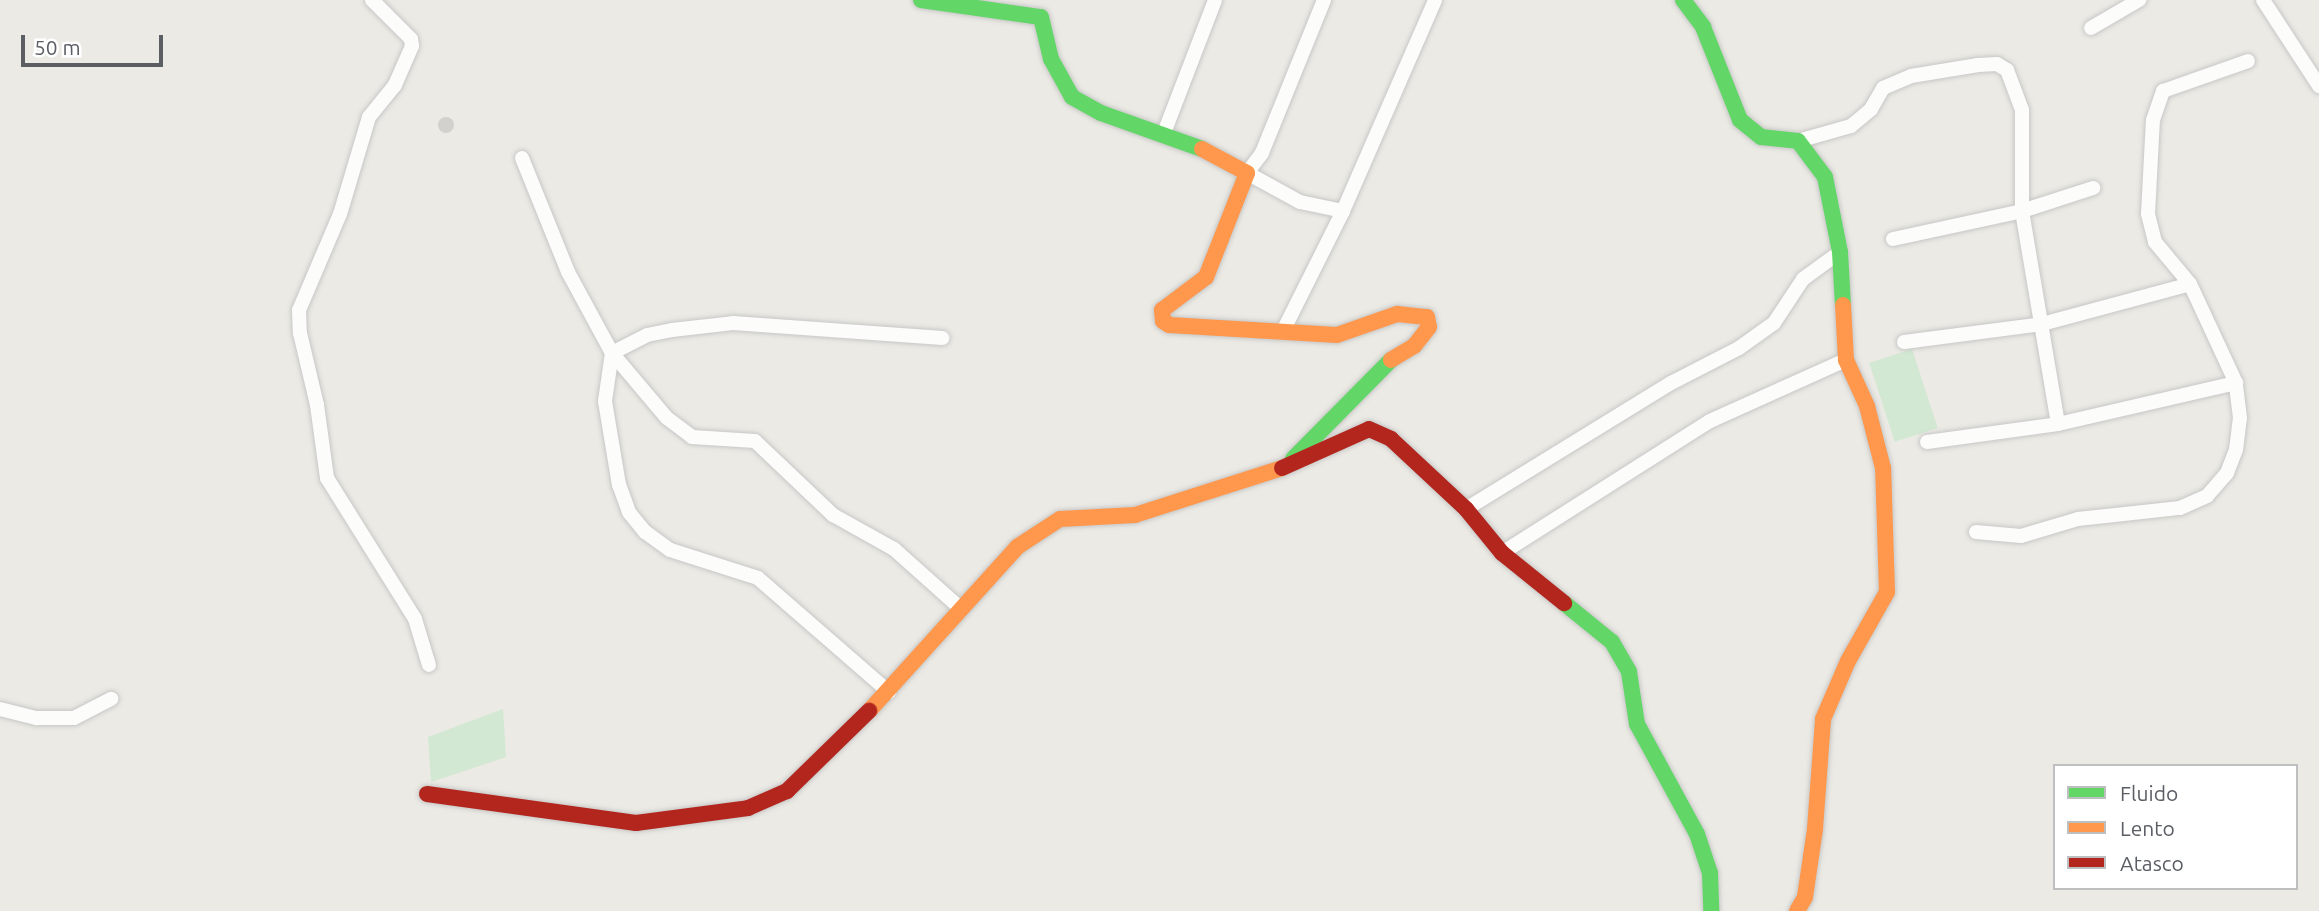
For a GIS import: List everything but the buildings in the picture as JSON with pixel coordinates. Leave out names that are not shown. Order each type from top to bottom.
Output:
[{"type":"street","points":[[372,0],[411,38],[412,46],[396,85],[369,117],[340,214],[299,310],[300,333],[317,405],[327,478],[415,619],[429,665]]},
{"type":"street","points":[[920,0],[1041,17],[1051,59],[1072,97],[1101,113],[1164,134],[1247,173],[1300,202],[1343,211]]},
{"type":"street","points":[[1164,134],[1215,0]]},
{"type":"street","points":[[1290,465],[1387,363],[1414,346],[1429,327],[1427,317],[1418,313],[1366,323],[1337,335],[1197,328],[1163,321],[1162,310],[1206,277],[1247,173],[1262,153],[1324,0]]},
{"type":"street","points":[[1283,331],[1343,211],[1435,0]]},
{"type":"street","points":[[1683,0],[1703,27],[1740,120],[1762,137],[1798,141],[1852,126],[1871,108],[1883,88],[1911,76],[1997,64],[2007,70],[2022,110],[2022,211],[2057,424]]},
{"type":"street","points":[[2091,29],[2138,0]]},
{"type":"street","points":[[2269,2],[2319,86]]},
{"type":"street","points":[[1976,532],[2021,536],[2078,519],[2180,508],[2207,496],[2227,473],[2236,450],[2240,418],[2236,383],[2190,284],[2155,242],[2149,228],[2153,120],[2159,99],[2170,86],[2248,61]]},
{"type":"street","points":[[1797,911],[1805,897],[1815,828],[1824,719],[1848,661],[1887,592],[1889,549],[1883,468],[1867,406],[1846,360],[1840,252],[1825,177],[1798,141]]},
{"type":"street","points":[[522,158],[568,272],[612,353],[667,418],[692,437],[755,441],[833,515],[894,549],[960,608]]},
{"type":"street","points":[[1893,239],[2022,211],[2093,188]]},
{"type":"street","points":[[1466,509],[1671,383],[1739,348],[1774,323],[1803,279],[1840,252]]},
{"type":"street","points":[[1904,342],[2042,324],[2190,284]]},
{"type":"street","points":[[612,353],[647,335],[733,323],[942,338]]},
{"type":"street","points":[[612,353],[605,401],[619,485],[629,512],[645,532],[670,550],[758,578],[889,692]]},
{"type":"street","points":[[1502,553],[1710,421],[1846,360]]},
{"type":"street","points":[[1927,442],[2057,424],[2236,383]]},
{"type":"street","points":[[427,794],[636,823],[748,808],[787,791],[889,692],[960,608],[1017,547],[1060,519],[1135,515],[1290,465],[1369,429],[1381,432],[1466,509],[1502,553],[1612,642],[1629,672],[1637,724],[1697,834],[1710,873],[1711,911]]},
{"type":"street","points":[[0,709],[37,718],[74,718],[111,699]]},
{"type":"green space","points":[[1912,349],[1938,428],[1895,442],[1869,363]]},
{"type":"green space","points":[[503,709],[506,757],[431,782],[428,737]]},
{"type":"traffic: fast","points":[[921,0],[1041,17],[1051,59],[1072,97],[1101,113],[1202,149]]},
{"type":"traffic: fast","points":[[1683,0],[1703,27],[1740,120],[1761,137],[1798,141],[1825,177],[1840,252],[1843,305]]},
{"type":"traffic: fast","points":[[1293,459],[1391,360]]},
{"type":"traffic: fast","points":[[1564,603],[1612,642],[1629,672],[1637,724],[1697,834],[1710,873],[1711,911]]},
{"type":"traffic: slow","points":[[1202,149],[1247,173],[1206,277],[1162,310],[1163,321],[1169,325],[1337,335],[1397,314],[1427,317],[1429,327],[1414,346],[1391,360]]},
{"type":"traffic: slow","points":[[1797,911],[1805,897],[1815,829],[1823,719],[1848,661],[1887,592],[1883,468],[1867,406],[1846,360],[1843,305]]},
{"type":"traffic: slow","points":[[869,711],[1017,547],[1060,519],[1135,515],[1282,468]]},
{"type":"traffic: jam","points":[[1282,468],[1369,429],[1391,439],[1466,509],[1502,553],[1564,603]]},
{"type":"traffic: jam","points":[[427,794],[636,823],[748,808],[787,791],[869,711]]}]
